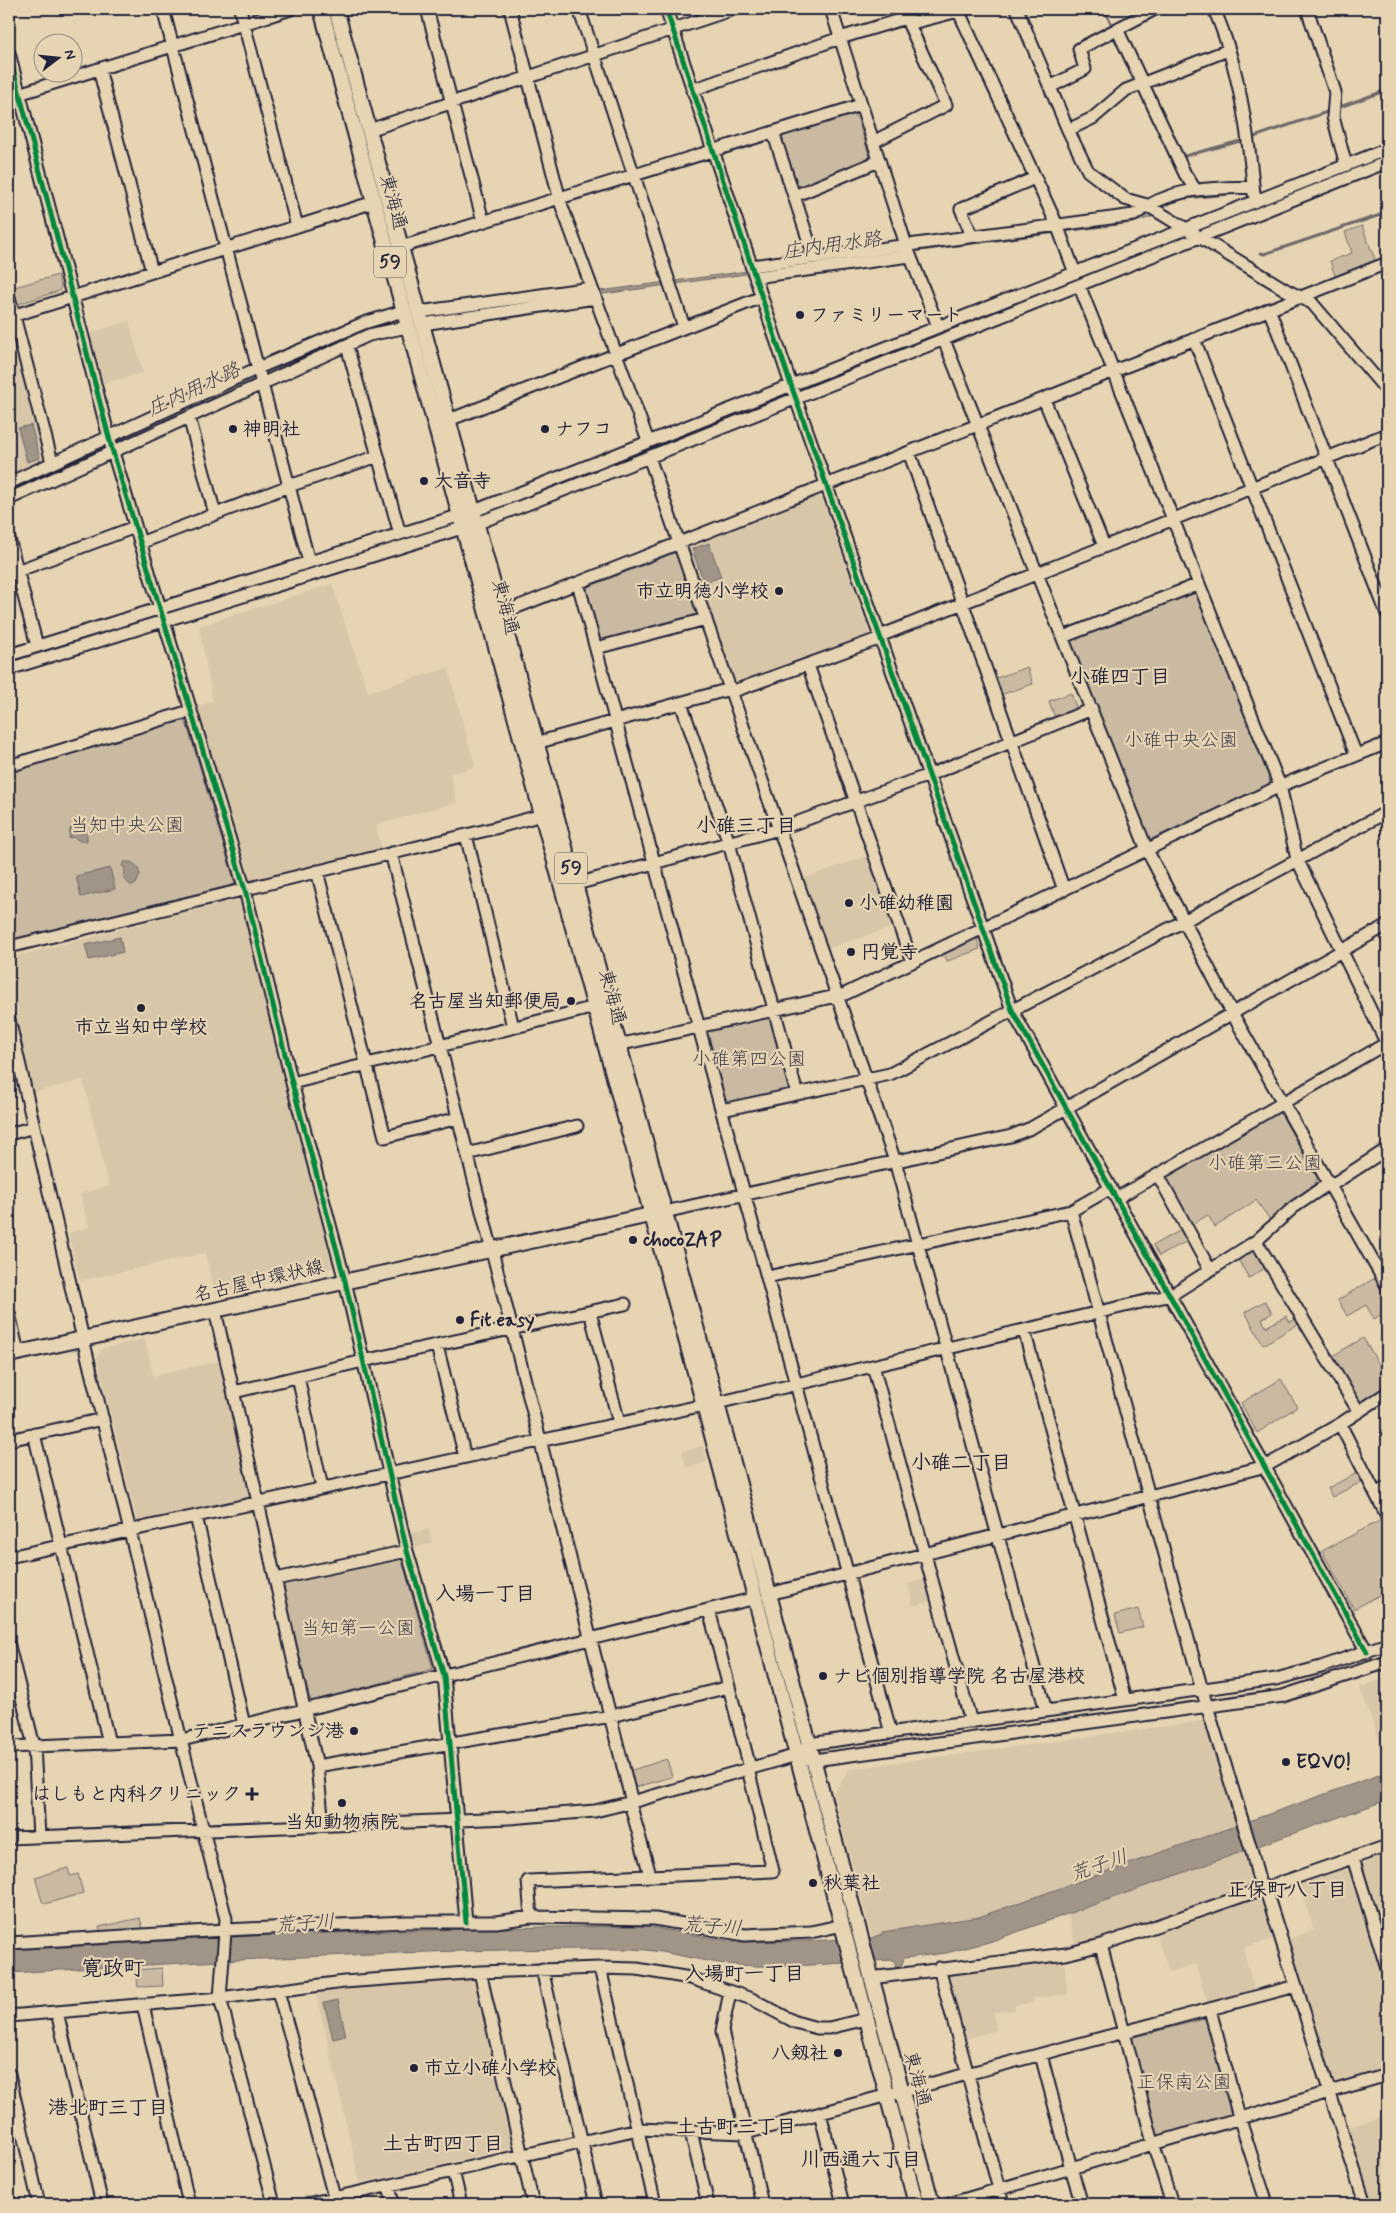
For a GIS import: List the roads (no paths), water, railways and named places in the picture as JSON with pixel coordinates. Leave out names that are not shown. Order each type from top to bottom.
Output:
[{"type":"main road","name":"東海通","points":[[322,9],[407,327],[542,815],[569,886],[618,1044],[658,1213]]},
{"type":"main road","name":"東海通","points":[[336,9],[476,517],[536,743],[595,1007],[658,1213]]},
{"type":"main road","name":"名古屋中環状線","points":[[13,1354],[658,1213]]},
{"type":"main road","points":[[658,1213],[763,1596],[814,1760],[849,1932]]},
{"type":"main road","points":[[763,1596],[797,1755],[849,1932],[863,1968]]},
{"type":"main road","name":"東海通","points":[[863,1968],[866,2019],[894,2093],[932,2204]]},
{"type":"main road","name":"東海通","points":[[863,1968],[894,2093],[916,2204]]},
{"type":"street","points":[[163,9],[309,562]]},
{"type":"street","points":[[240,9],[297,226]]},
{"type":"street","points":[[14,96],[291,9]]},
{"type":"street","points":[[427,9],[483,221]]},
{"type":"street","points":[[510,9],[559,198],[648,441]]},
{"type":"street","points":[[579,9],[632,175],[684,328]]},
{"type":"street","points":[[666,9],[791,385],[1012,1010],[1266,1466],[1367,1652]]},
{"type":"street","points":[[369,130],[734,9]]},
{"type":"street","points":[[830,9],[908,251],[938,326]]},
{"type":"street","points":[[1017,9],[1068,130],[1088,170],[1125,199],[1152,208],[1312,303],[1387,391]]},
{"type":"street","points":[[1050,87],[1085,69],[1079,49],[1152,9]]},
{"type":"street","points":[[1214,9],[1228,50],[1248,142],[1255,201]]},
{"type":"street","points":[[1307,9],[1335,92],[1334,117],[1346,165]]},
{"type":"street","points":[[692,90],[840,38],[911,16],[963,10],[1059,229],[1075,273]]},
{"type":"street","points":[[873,142],[946,105],[911,16]]},
{"type":"street","points":[[1117,29],[1185,174],[1195,189]]},
{"type":"street","points":[[1068,130],[1092,118],[1126,90],[1228,50]]},
{"type":"street","points":[[9,52],[14,96],[72,297],[111,445],[245,890],[292,1083],[345,1281],[407,1551],[444,1676],[466,1922]]},
{"type":"street","points":[[99,69],[152,272]]},
{"type":"street","points":[[401,247],[861,105]]},
{"type":"street","points":[[774,132],[814,257]]},
{"type":"street","points":[[476,517],[648,441],[1387,149]]},
{"type":"street","points":[[794,196],[879,161]]},
{"type":"street","points":[[9,669],[163,622],[649,457],[1387,162]]},
{"type":"street","points":[[972,236],[960,209],[1036,178]]},
{"type":"street","points":[[753,272],[908,251],[972,236],[1059,229],[1134,215],[1152,208],[1164,197],[1195,189],[1253,187]]},
{"type":"street","points":[[11,316],[374,202]]},
{"type":"street","points":[[753,272],[814,257],[908,251]]},
{"type":"street","points":[[502,613],[1300,296],[1386,265]]},
{"type":"street","points":[[767,1278],[1071,1211],[1158,1175],[1387,1044],[1297,859],[1280,786],[1079,285]]},
{"type":"street","points":[[421,318],[593,293]]},
{"type":"street","points":[[9,297],[11,316],[52,462]]},
{"type":"street","points":[[449,420],[762,297]]},
{"type":"street","points":[[1269,309],[1387,614]]},
{"type":"street","points":[[9,499],[111,445],[260,376],[364,323],[404,311]]},
{"type":"street","points":[[9,483],[52,462],[111,445],[189,417],[260,376],[347,346],[369,336],[407,327]]},
{"type":"street","points":[[1194,339],[1356,756]]},
{"type":"street","points":[[944,340],[1147,850],[1232,1014],[1329,1185],[1382,1267],[1387,1286]]},
{"type":"street","points":[[347,346],[400,534]]},
{"type":"street","points":[[1044,399],[1104,546]]},
{"type":"street","points":[[189,417],[215,514]]},
{"type":"street","points":[[536,743],[731,690],[808,665],[1252,486],[1387,434]]},
{"type":"street","points":[[909,452],[1064,890]]},
{"type":"street","points":[[140,543],[289,486],[378,456]]},
{"type":"street","points":[[649,457],[895,1161],[1046,1711]]},
{"type":"street","points":[[9,654],[400,534],[462,522]]},
{"type":"street","points":[[13,573],[135,528]]},
{"type":"street","points":[[9,539],[13,573],[37,646]]},
{"type":"street","points":[[578,582],[891,1733]]},
{"type":"street","points":[[1063,637],[1199,584]]},
{"type":"street","points":[[596,648],[706,619]]},
{"type":"street","points":[[808,665],[912,962]]},
{"type":"street","points":[[681,703],[729,842],[798,1094]]},
{"type":"street","points":[[569,886],[779,829],[929,775],[1092,709]]},
{"type":"street","points":[[9,766],[190,711]]},
{"type":"street","points":[[618,1044],[837,996],[1280,786],[1387,743]]},
{"type":"street","points":[[722,1110],[890,1074],[1184,921],[1387,812]]},
{"type":"street","points":[[9,947],[391,854],[542,815]]},
{"type":"street","points":[[466,835],[513,1027]]},
{"type":"street","points":[[391,854],[650,1875]]},
{"type":"street","points":[[317,871],[386,1137],[458,1118]]},
{"type":"street","points":[[658,1213],[1011,1136],[1068,1109],[1387,925]]},
{"type":"street","points":[[292,1083],[595,1007]]},
{"type":"street","points":[[9,1019],[83,1339],[226,1919],[220,1998],[274,2204]]},
{"type":"street","points":[[468,1154],[577,1126]]},
{"type":"street","points":[[9,1134],[34,1127]]},
{"type":"street","points":[[9,1557],[711,1404],[1170,1294],[1256,1241],[1294,1207],[1387,1149]]},
{"type":"street","points":[[1158,1175],[1210,1270]]},
{"type":"street","points":[[1071,1211],[1202,1690],[1263,1889],[1296,1986],[1365,2204]]},
{"type":"street","points":[[1256,1241],[1359,1412]]},
{"type":"street","points":[[234,1392],[364,1361],[625,1304]]},
{"type":"street","points":[[215,1310],[317,1766],[323,1825]]},
{"type":"street","points":[[590,1312],[619,1423]]},
{"type":"street","points":[[9,1313],[13,1354]]},
{"type":"street","points":[[1024,1330],[1125,1700]]},
{"type":"street","points":[[438,1346],[465,1457]]},
{"type":"street","points":[[873,1366],[971,1722]]},
{"type":"street","points":[[298,1377],[322,1488]]},
{"type":"street","points":[[9,1747],[182,1740],[591,1640],[1074,1516],[1266,1466],[1340,1424],[1387,1392]]},
{"type":"street","points":[[9,1440],[103,1419]]},
{"type":"street","points":[[1340,1424],[1387,1516]]},
{"type":"street","points":[[34,1434],[109,1743]]},
{"type":"street","points":[[1376,1494],[1387,1487]]},
{"type":"street","points":[[196,1516],[244,1725]]},
{"type":"street","points":[[276,1579],[407,1551]]},
{"type":"street","points":[[531,1917],[528,1881],[773,1871],[709,1610]]},
{"type":"street","points":[[9,1838],[456,1820],[562,1814],[595,1810],[631,1802],[797,1755],[809,1744],[1276,1679],[1367,1652],[1387,1644]]},
{"type":"street","points":[[9,1646],[34,1746],[39,1837]]},
{"type":"street","points":[[797,1755],[814,1760],[1283,1696],[1387,1662]]},
{"type":"street","points":[[317,1766],[611,1716],[729,1687]]},
{"type":"street","points":[[863,1968],[939,1968],[1066,1954],[1101,1945],[1387,1846]]},
{"type":"street","points":[[1353,1858],[1387,1969]]},
{"type":"street","points":[[9,1943],[404,1922],[496,1922],[531,1917],[655,1919],[745,1935],[849,1932]]},
{"type":"street","points":[[1101,1945],[1152,2143],[1172,2204]]},
{"type":"street","points":[[600,1968],[655,2204]]},
{"type":"street","points":[[9,2016],[220,1998],[344,1982],[480,1972],[600,1968],[665,1973],[690,1978],[752,1999],[795,2022],[817,2028],[866,2019]]},
{"type":"street","points":[[939,1968],[1003,2204]]},
{"type":"street","points":[[542,1969],[596,2204]]},
{"type":"street","points":[[480,1972],[533,2204]]},
{"type":"street","points":[[307,2204],[335,2201],[389,2186],[638,2129],[746,2133],[1296,1986]]},
{"type":"street","points":[[278,1991],[335,2201]]},
{"type":"street","points":[[730,1992],[722,2031],[762,2204]]},
{"type":"street","points":[[143,2005],[188,2204]]},
{"type":"street","points":[[1210,2010],[1239,2117],[1267,2204]]},
{"type":"street","points":[[57,2012],[102,2204]]},
{"type":"street","points":[[1041,2054],[1070,2168],[1082,2204]]},
{"type":"street","points":[[9,2074],[39,2204]]},
{"type":"street","points":[[949,2204],[1239,2117],[1387,2075]]},
{"type":"street","points":[[820,2113],[843,2204]]},
{"type":"street","points":[[691,2132],[708,2204]]},
{"type":"street","points":[[453,2171],[460,2204]]},
{"type":"street","points":[[389,2186],[393,2204]]},
{"type":"waterway","points":[[1104,9],[1113,27]]},
{"type":"waterway","points":[[1337,108],[1387,90]]},
{"type":"waterway","points":[[1251,138],[1330,111]]},
{"type":"waterway","points":[[1181,157],[1244,140]]},
{"type":"waterway","name":"庄内用水路","points":[[1276,200],[1373,162]]},
{"type":"waterway","points":[[1261,253],[1264,254],[1386,213]]},
{"type":"place","name":"ファミリーマート","points":[[800,315]]},
{"type":"place","name":"神明社","points":[[233,429]]},
{"type":"place","name":"ナフコ","points":[[545,429]]},
{"type":"place","name":"大音寺","points":[[424,481]]},
{"type":"place","name":"市立明徳小学校","points":[[779,591]]},
{"type":"place","name":"小碓幼稚園","points":[[849,903]]},
{"type":"place","name":"円覚寺","points":[[851,952]]},
{"type":"place","name":"名古屋当知郵便局","points":[[571,1001]]},
{"type":"place","name":"市立当知中学校","points":[[141,1008]]},
{"type":"place","name":"chocoZAP","points":[[633,1240]]},
{"type":"place","name":"Fit easy","points":[[460,1320]]},
{"type":"place","name":"ナビ個別指導学院 名古屋港校","points":[[823,1676]]},
{"type":"place","name":"テニスラウンジ港","points":[[354,1731]]},
{"type":"place","name":"EQVO!","points":[[1286,1762]]},
{"type":"place","name":"はしもと内科クリニック","points":[[252,1794]]},
{"type":"place","name":"当知動物病院","points":[[342,1803]]},
{"type":"place","name":"秋葉社","points":[[813,1883]]},
{"type":"place","name":"八剱社","points":[[838,2053]]},
{"type":"place","name":"市立小碓小学校","points":[[414,2068]]},
{"type":"district","name":"小碓四丁目","points":[[1120,677]]},
{"type":"district","name":"小碓三丁目","points":[[746,826]]},
{"type":"district","name":"小碓二丁目","points":[[961,1463]]},
{"type":"district","name":"入場一丁目","points":[[485,1594]]},
{"type":"district","name":"正保町八丁目","points":[[1287,1890]]},
{"type":"district","name":"寛政町","points":[[113,1969]]},
{"type":"district","name":"入場町一丁目","points":[[744,1974]]},
{"type":"district","name":"港北町三丁目","points":[[108,2108]]},
{"type":"district","name":"土古町三丁目","points":[[736,2127]]},
{"type":"district","name":"土古町四丁目","points":[[443,2144]]},
{"type":"district","name":"川西通六丁目","points":[[861,2160]]},
{"type":"park label","name":"小碓中央公園","points":[[1181,740]]},
{"type":"park label","name":"当知中央公園","points":[[127,825]]},
{"type":"park label","name":"小碓第四公園","points":[[749,1059]]},
{"type":"park label","name":"小碓第三公園","points":[[1265,1163]]},
{"type":"park label","name":"当知第一公園","points":[[358,1628]]},
{"type":"park label","name":"正保南公園","points":[[1184,2082]]},
{"type":"water label","name":"荒子川","points":[[1099,1866]]},
{"type":"water label","name":"荒子川","points":[[305,1924]]},
{"type":"water label","name":"荒子川","points":[[712,1927]]}]
